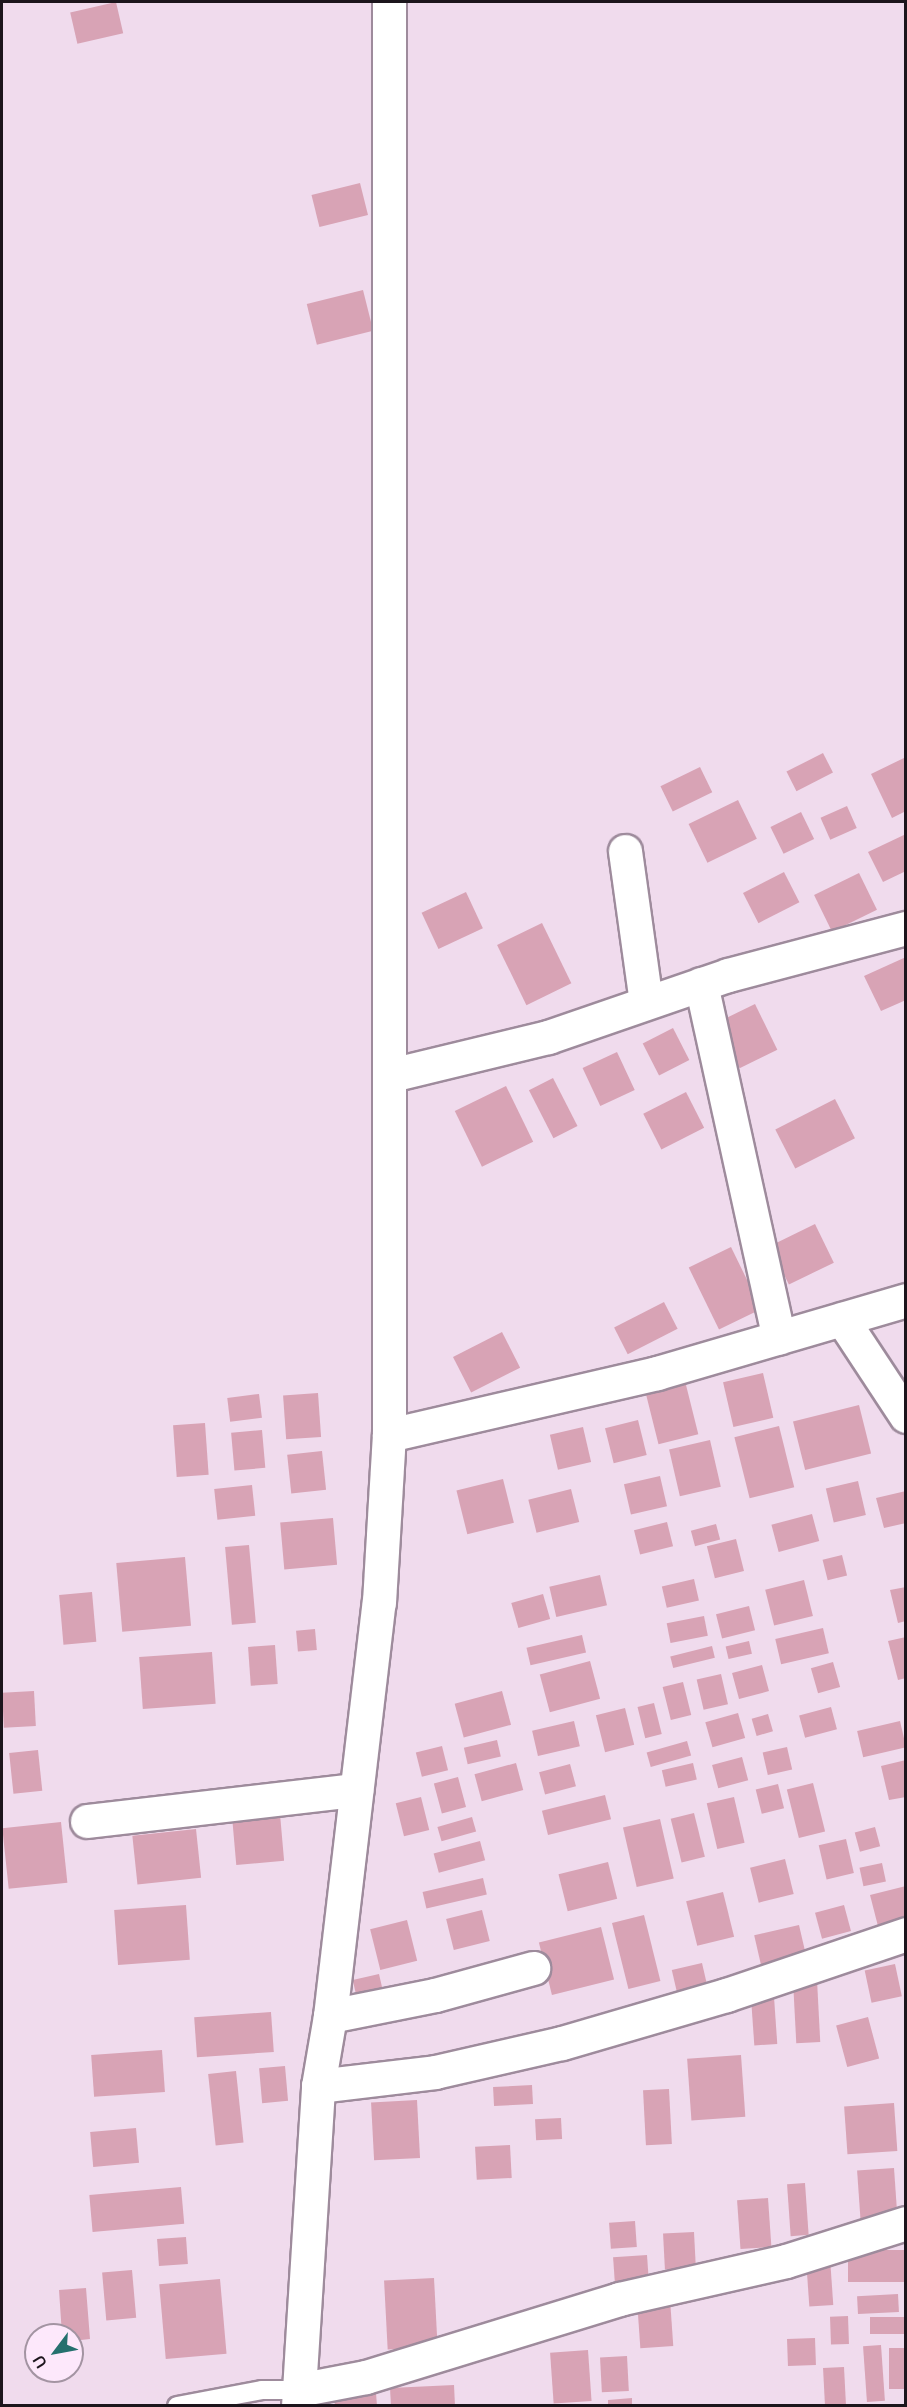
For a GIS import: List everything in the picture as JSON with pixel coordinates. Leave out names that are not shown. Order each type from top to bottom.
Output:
[{"type":"street","points":[[389,2],[386,835],[391,1075],[389,1435],[379,1602],[330,2016],[318,2086],[298,2398],[619,2299],[786,2261],[906,2223]]},
{"type":"street","points":[[625,851],[646,1002]]},
{"type":"street","points":[[391,1075],[548,1037],[701,984],[906,928]]},
{"type":"street","points":[[701,984],[779,1338]]},
{"type":"street","points":[[389,1435],[580,1393],[906,1300]]},
{"type":"street","points":[[842,1319],[906,1416]]},
{"type":"street","points":[[87,1821],[356,1790]]},
{"type":"street","points":[[318,2086],[435,2072],[562,2043],[704,2002],[906,1934]]},
{"type":"street","points":[[330,2016],[435,1995],[533,1968]]},
{"type":"lane","points":[[177,2406],[252,2392],[298,2398]]},
{"type":"building","points":[[116,2],[123,33],[77,44],[70,13]]},
{"type":"building","points":[[360,183],[368,215],[319,227],[311,195]]},
{"type":"building","points":[[363,290],[373,331],[317,345],[307,304]]},
{"type":"building","points":[[823,753],[833,773],[796,791],[786,772]]},
{"type":"building","points":[[906,757],[906,811],[892,818],[871,774]]},
{"type":"building","points":[[700,767],[712,792],[673,811],[660,786]]},
{"type":"building","points":[[738,800],[757,839],[707,863],[689,824]]},
{"type":"building","points":[[847,806],[857,828],[830,840],[821,818]]},
{"type":"building","points":[[801,812],[814,839],[784,854],[770,827]]},
{"type":"building","points":[[906,834],[906,871],[883,882],[868,852]]},
{"type":"building","points":[[784,872],[799,902],[758,923],[743,893]]},
{"type":"building","points":[[859,873],[877,910],[832,932],[814,895]]},
{"type":"building","points":[[466,892],[483,928],[438,949],[422,913]]},
{"type":"building","points":[[542,923],[571,983],[526,1005],[497,945]]},
{"type":"building","points":[[906,957],[906,1000],[881,1011],[864,976]]},
{"type":"building","points":[[755,1004],[777,1050],[740,1068],[717,1022]]},
{"type":"building","points":[[673,1028],[689,1060],[659,1076],[643,1043]]},
{"type":"building","points":[[617,1052],[635,1090],[600,1106],[583,1068]]},
{"type":"building","points":[[553,1078],[578,1126],[553,1138],[529,1090]]},
{"type":"building","points":[[506,1086],[533,1142],[482,1167],[455,1111]]},
{"type":"building","points":[[686,1092],[704,1128],[661,1149],[643,1114]]},
{"type":"building","points":[[835,1099],[855,1138],[795,1169],[775,1129]]},
{"type":"building","points":[[815,1224],[834,1263],[789,1285],[770,1246]]},
{"type":"building","points":[[731,1247],[761,1309],[719,1330],[689,1268]]},
{"type":"building","points":[[664,1302],[678,1329],[628,1354],[614,1327]]},
{"type":"building","points":[[502,1332],[520,1368],[471,1393],[453,1357]]},
{"type":"building","points":[[763,1373],[773,1418],[733,1427],[723,1382]]},
{"type":"building","points":[[685,1381],[698,1434],[659,1444],[645,1391]]},
{"type":"building","points":[[318,1393],[321,1437],[286,1439],[283,1395]]},
{"type":"building","points":[[259,1394],[262,1418],[230,1422],[227,1398]]},
{"type":"building","points":[[859,1405],[871,1454],[805,1470],[793,1421]]},
{"type":"building","points":[[638,1420],[647,1455],[614,1463],[605,1428]]},
{"type":"building","points":[[205,1423],[209,1475],[177,1477],[173,1425]]},
{"type":"building","points":[[779,1426],[794,1487],[750,1498],[734,1437]]},
{"type":"building","points":[[583,1427],[591,1462],[558,1470],[550,1435]]},
{"type":"building","points":[[262,1430],[265,1468],[234,1471],[231,1433]]},
{"type":"building","points":[[710,1440],[721,1487],[680,1496],[669,1449]]},
{"type":"building","points":[[322,1451],[326,1490],[291,1493],[287,1455]]},
{"type":"building","points":[[660,1476],[667,1506],[631,1515],[624,1484]]},
{"type":"building","points":[[503,1479],[514,1523],[467,1534],[456,1491]]},
{"type":"building","points":[[858,1481],[866,1515],[834,1523],[826,1488]]},
{"type":"building","points":[[252,1485],[255,1516],[217,1520],[214,1489]]},
{"type":"building","points":[[571,1489],[579,1522],[537,1533],[528,1500]]},
{"type":"building","points":[[906,1491],[906,1523],[884,1528],[876,1498]]},
{"type":"building","points":[[812,1514],[819,1541],[779,1552],[771,1525]]},
{"type":"building","points":[[333,1518],[337,1565],[284,1569],[280,1523]]},
{"type":"building","points":[[667,1522],[673,1546],[640,1554],[634,1530]]},
{"type":"building","points":[[716,1524],[720,1539],[695,1546],[691,1531]]},
{"type":"building","points":[[736,1539],[744,1571],[715,1578],[707,1546]]},
{"type":"building","points":[[249,1545],[256,1623],[232,1625],[225,1547]]},
{"type":"building","points":[[842,1555],[847,1575],[828,1580],[823,1560]]},
{"type":"building","points":[[185,1557],[191,1626],[122,1632],[116,1563]]},
{"type":"building","points":[[600,1575],[607,1605],[556,1617],[549,1587]]},
{"type":"building","points":[[694,1579],[699,1600],[667,1608],[662,1586]]},
{"type":"building","points":[[804,1580],[813,1616],[774,1626],[765,1590]]},
{"type":"building","points":[[906,1587],[906,1621],[898,1623],[890,1590]]},
{"type":"building","points":[[92,1592],[96,1642],[63,1645],[59,1595]]},
{"type":"building","points":[[543,1594],[550,1619],[518,1628],[511,1603]]},
{"type":"building","points":[[749,1606],[755,1630],[722,1638],[716,1614]]},
{"type":"building","points":[[704,1616],[708,1636],[671,1643],[667,1623]]},
{"type":"building","points":[[823,1628],[829,1653],[781,1664],[775,1639]]},
{"type":"building","points":[[315,1629],[317,1650],[298,1652],[296,1631]]},
{"type":"building","points":[[582,1635],[586,1653],[531,1665],[526,1648]]},
{"type":"building","points":[[906,1637],[906,1678],[898,1680],[888,1641]]},
{"type":"building","points":[[749,1641],[752,1654],[729,1659],[726,1646]]},
{"type":"building","points":[[275,1645],[278,1684],[251,1686],[248,1647]]},
{"type":"building","points":[[712,1646],[715,1658],[673,1668],[670,1656]]},
{"type":"building","points":[[212,1652],[216,1704],[143,1709],[139,1657]]},
{"type":"building","points":[[590,1661],[600,1699],[550,1712],[540,1674]]},
{"type":"building","points":[[833,1662],[840,1687],[818,1693],[811,1668]]},
{"type":"building","points":[[762,1665],[769,1691],[739,1699],[732,1673]]},
{"type":"building","points":[[721,1674],[728,1704],[704,1710],[697,1680]]},
{"type":"building","points":[[683,1682],[691,1715],[671,1720],[663,1687]]},
{"type":"building","points":[[34,1691],[36,1726],[4,1728],[2,1693]]},
{"type":"building","points":[[502,1691],[511,1725],[464,1737],[455,1704]]},
{"type":"building","points":[[654,1703],[662,1734],[645,1738],[638,1707]]},
{"type":"building","points":[[831,1707],[837,1729],[805,1738],[799,1716]]},
{"type":"building","points":[[625,1708],[634,1745],[605,1752],[596,1715]]},
{"type":"building","points":[[738,1713],[745,1738],[712,1747],[705,1722]]},
{"type":"building","points":[[768,1714],[773,1731],[757,1736],[752,1719]]},
{"type":"building","points":[[574,1721],[580,1746],[538,1756],[532,1731]]},
{"type":"building","points":[[900,1721],[906,1747],[863,1757],[857,1731]]},
{"type":"building","points":[[497,1740],[501,1757],[468,1764],[464,1748]]},
{"type":"building","points":[[687,1741],[691,1755],[651,1767],[647,1753]]},
{"type":"building","points":[[442,1746],[448,1770],[422,1777],[416,1753]]},
{"type":"building","points":[[787,1747],[792,1769],[768,1775],[763,1753]]},
{"type":"building","points":[[38,1750],[42,1791],[13,1794],[9,1753]]},
{"type":"building","points":[[742,1757],[748,1780],[718,1788],[712,1765]]},
{"type":"building","points":[[906,1760],[906,1797],[889,1800],[881,1766]]},
{"type":"building","points":[[516,1763],[523,1790],[482,1801],[474,1774]]},
{"type":"building","points":[[693,1763],[697,1780],[666,1787],[662,1770]]},
{"type":"building","points":[[570,1764],[576,1786],[545,1794],[539,1772]]},
{"type":"building","points":[[458,1777],[466,1807],[442,1813],[434,1783]]},
{"type":"building","points":[[813,1783],[825,1832],[799,1838],[787,1790]]},
{"type":"building","points":[[778,1784],[784,1808],[762,1814],[756,1790]]},
{"type":"building","points":[[605,1795],[611,1819],[548,1835],[542,1811]]},
{"type":"building","points":[[421,1797],[429,1830],[404,1836],[396,1803]]},
{"type":"building","points":[[734,1797],[745,1843],[717,1849],[707,1803]]},
{"type":"building","points":[[694,1813],[705,1857],[682,1862],[671,1819]]},
{"type":"building","points":[[280,1814],[284,1861],[236,1865],[232,1818]]},
{"type":"building","points":[[472,1817],[476,1831],[442,1841],[437,1827]]},
{"type":"building","points":[[660,1819],[674,1878],[637,1887],[623,1828]]},
{"type":"building","points":[[61,1822],[67,1883],[9,1889],[2,1828]]},
{"type":"building","points":[[875,1827],[880,1846],[860,1852],[855,1832]]},
{"type":"building","points":[[196,1829],[201,1878],[137,1884],[132,1836]]},
{"type":"building","points":[[846,1839],[854,1873],[827,1879],[819,1845]]},
{"type":"building","points":[[480,1841],[485,1860],[439,1873],[434,1853]]},
{"type":"building","points":[[785,1859],[794,1894],[759,1903],[750,1868]]},
{"type":"building","points":[[608,1862],[617,1899],[568,1911],[559,1874]]},
{"type":"building","points":[[882,1863],[886,1882],[863,1886],[860,1868]]},
{"type":"building","points":[[483,1878],[487,1895],[426,1909],[423,1892]]},
{"type":"building","points":[[906,1886],[906,1928],[880,1934],[870,1895]]},
{"type":"building","points":[[723,1892],[734,1937],[697,1946],[686,1901]]},
{"type":"building","points":[[186,1905],[190,1960],[118,1965],[114,1910]]},
{"type":"building","points":[[844,1905],[851,1931],[822,1939],[815,1913]]},
{"type":"building","points":[[482,1910],[490,1941],[454,1950],[446,1919]]},
{"type":"building","points":[[644,1915],[660,1981],[628,1989],[612,1923]]},
{"type":"building","points":[[407,1920],[417,1961],[380,1970],[370,1929]]},
{"type":"building","points":[[799,1925],[807,1959],[762,1969],[754,1935]]},
{"type":"building","points":[[601,1927],[614,1979],[552,1995],[539,1942]]},
{"type":"building","points":[[702,1963],[710,1997],[680,2004],[672,1970]]},
{"type":"building","points":[[895,1964],[902,1996],[872,2003],[865,1970]]},
{"type":"building","points":[[379,1974],[383,1992],[357,1998],[353,1980]]},
{"type":"building","points":[[817,1980],[820,2042],[796,2043],[793,1981]]},
{"type":"building","points":[[774,1997],[777,2044],[754,2045],[751,1999]]},
{"type":"building","points":[[271,2012],[274,2052],[197,2057],[194,2017]]},
{"type":"building","points":[[868,2017],[879,2059],[847,2067],[836,2026]]},
{"type":"building","points":[[162,2050],[165,2092],[94,2097],[91,2055]]},
{"type":"building","points":[[741,2055],[745,2117],[691,2121],[687,2059]]},
{"type":"building","points":[[285,2066],[288,2101],[262,2103],[259,2068]]},
{"type":"building","points":[[236,2071],[244,2143],[216,2146],[208,2074]]},
{"type":"building","points":[[532,2085],[533,2104],[494,2106],[493,2087]]},
{"type":"building","points":[[669,2089],[672,2144],[646,2145],[643,2090]]},
{"type":"building","points":[[417,2100],[420,2158],[374,2160],[371,2102]]},
{"type":"building","points":[[894,2103],[897,2151],[847,2154],[844,2106]]},
{"type":"building","points":[[561,2118],[562,2139],[536,2140],[535,2119]]},
{"type":"building","points":[[136,2128],[139,2163],[93,2167],[90,2132]]},
{"type":"building","points":[[510,2145],[512,2178],[477,2180],[475,2147]]},
{"type":"building","points":[[894,2168],[897,2217],[861,2219],[857,2171]]},
{"type":"building","points":[[805,2183],[809,2235],[791,2236],[787,2184]]},
{"type":"building","points":[[181,2187],[184,2224],[93,2232],[89,2195]]},
{"type":"building","points":[[768,2198],[771,2247],[740,2249],[737,2200]]},
{"type":"building","points":[[635,2221],[637,2247],[611,2249],[609,2223]]},
{"type":"building","points":[[694,2232],[696,2268],[665,2270],[663,2234]]},
{"type":"building","points":[[186,2237],[188,2264],[159,2266],[157,2239]]},
{"type":"building","points":[[848,2250],[906,2250],[906,2282],[848,2282]]},
{"type":"building","points":[[647,2255],[649,2281],[615,2283],[613,2257]]},
{"type":"building","points":[[830,2258],[833,2305],[809,2307],[806,2260]]},
{"type":"building","points":[[132,2270],[136,2318],[106,2320],[102,2273]]},
{"type":"building","points":[[434,2278],[438,2347],[388,2350],[384,2281]]},
{"type":"building","points":[[220,2279],[227,2354],[166,2359],[159,2284]]},
{"type":"building","points":[[86,2288],[90,2339],[84,2340],[84,2323],[61,2323],[59,2290]]},
{"type":"building","points":[[898,2294],[899,2312],[858,2314],[857,2296]]},
{"type":"building","points":[[670,2299],[673,2346],[640,2348],[637,2301]]},
{"type":"building","points":[[848,2316],[849,2344],[831,2345],[830,2317]]},
{"type":"building","points":[[870,2317],[906,2317],[906,2334],[870,2334]]},
{"type":"building","points":[[815,2338],[816,2365],[788,2366],[787,2339]]},
{"type":"building","points":[[881,2345],[885,2401],[867,2402],[863,2346]]},
{"type":"building","points":[[889,2348],[906,2348],[906,2389],[889,2389]]},
{"type":"building","points":[[588,2350],[592,2401],[554,2404],[550,2353]]},
{"type":"building","points":[[627,2356],[629,2391],[602,2392],[600,2357]]},
{"type":"building","points":[[844,2367],[846,2406],[825,2406],[823,2368]]},
{"type":"building","points":[[454,2385],[455,2406],[391,2406],[390,2388]]},
{"type":"building","points":[[376,2393],[377,2406],[335,2406],[334,2396]]},
{"type":"building","points":[[632,2398],[632,2406],[608,2406],[608,2400]]}]
